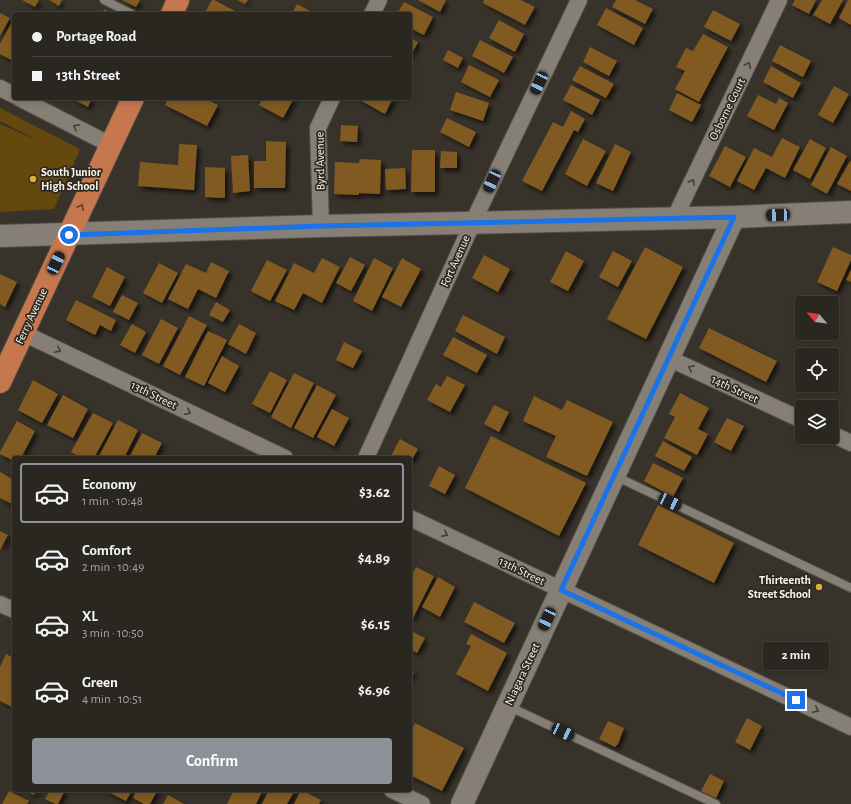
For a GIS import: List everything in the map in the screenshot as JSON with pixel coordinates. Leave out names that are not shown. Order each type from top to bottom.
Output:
[{"type":"main road","points":[[173,12],[178,0]]},
{"type":"main road","name":"Ferry Avenue","points":[[0,382],[131,100]]},
{"type":"street","points":[[373,12],[378,0]]},
{"type":"street","name":"Fort Avenue","points":[[367,456],[473,222],[579,0]]},
{"type":"street","name":"Osborne Court","points":[[675,218],[779,0]]},
{"type":"street","points":[[0,88],[12,94]]},
{"type":"street","points":[[23,100],[111,145]]},
{"type":"street","name":"Byrd Avenue","points":[[321,226],[318,128],[331,100]]},
{"type":"street","points":[[0,236],[473,222],[734,217],[851,212]]},
{"type":"street","name":"Niagara Street","points":[[462,804],[734,217]]},
{"type":"street","name":"13th Street","points":[[23,333],[281,456]]},
{"type":"street","name":"14th Street","points":[[668,358],[795,417]]},
{"type":"street","points":[[839,437],[851,443]]},
{"type":"street","name":"13th Street","points":[[412,519],[851,726]]},
{"type":"street","points":[[0,604],[12,609]]},
{"type":"street","points":[[396,792],[422,804]]},
{"type":"lane","points":[[104,0],[128,12]]},
{"type":"lane","points":[[614,476],[851,588]]},
{"type":"lane","points":[[507,706],[716,804]]},
{"type":"shaded area","name":"South Junior High School","points":[[0,108],[80,149],[54,209],[0,212],[0,124],[41,142],[0,121]]},
{"type":"building","points":[[22,0],[39,0],[35,7]]},
{"type":"building","points":[[49,0],[62,0],[59,6]]},
{"type":"building","points":[[122,0],[140,0],[136,7]]},
{"type":"building","points":[[212,0],[214,0],[237,12],[205,12]]},
{"type":"building","points":[[237,0],[248,0],[245,4]]},
{"type":"building","points":[[418,0],[446,0],[440,12]]},
{"type":"building","points":[[484,0],[521,0],[535,7],[525,25],[483,3]]},
{"type":"building","points":[[616,0],[635,0],[653,9],[645,24],[612,7]]},
{"type":"building","points":[[795,0],[816,0],[809,14],[792,5]]},
{"type":"building","points":[[822,0],[843,0],[830,24],[813,15]]},
{"type":"building","points":[[848,0],[851,0],[851,25],[839,18]]},
{"type":"building","points":[[404,2],[433,17],[424,35],[412,29],[412,12],[398,12]]},
{"type":"building","points":[[297,4],[312,12],[293,12]]},
{"type":"building","points":[[606,8],[643,28],[634,45],[597,25]]},
{"type":"building","points":[[713,10],[740,24],[731,41],[704,27]]},
{"type":"building","points":[[0,13],[10,18],[0,36]]},
{"type":"building","points":[[499,20],[524,34],[515,52],[489,38]]},
{"type":"building","points":[[12,22],[12,60],[0,54],[0,44]]},
{"type":"building","points":[[703,34],[728,47],[699,102],[675,89],[685,71],[676,67],[686,48],[693,51]]},
{"type":"building","points":[[412,39],[418,42],[412,53]]},
{"type":"building","points":[[480,40],[513,57],[504,73],[472,56]]},
{"type":"building","points":[[780,45],[811,61],[803,77],[772,61]]},
{"type":"building","points":[[590,47],[617,61],[609,76],[583,62]]},
{"type":"building","points":[[448,50],[463,58],[458,68],[443,60]]},
{"type":"building","points":[[469,65],[499,80],[490,97],[461,82]]},
{"type":"building","points":[[580,66],[614,84],[606,98],[572,80]]},
{"type":"building","points":[[771,66],[801,83],[793,98],[763,82]]},
{"type":"building","points":[[571,85],[600,100],[592,115],[563,100]]},
{"type":"building","points":[[834,86],[849,94],[833,123],[818,115]]},
{"type":"building","points":[[456,92],[489,103],[483,121],[450,110]]},
{"type":"building","points":[[677,93],[701,105],[692,122],[669,110]]},
{"type":"building","points":[[758,95],[776,104],[779,98],[788,103],[774,130],[747,116]]},
{"type":"building","points":[[75,100],[91,100],[88,107]]},
{"type":"building","points":[[167,100],[208,100],[218,105],[207,126],[165,105]]},
{"type":"building","points":[[262,100],[293,100],[283,118],[259,105]]},
{"type":"building","points":[[360,100],[392,100],[385,114]]},
{"type":"building","points":[[571,111],[585,119],[578,132],[574,130],[542,191],[522,181],[553,122],[563,127]]},
{"type":"building","points":[[447,118],[476,132],[469,147],[440,132]]},
{"type":"building","points":[[341,125],[358,126],[357,142],[340,141]]},
{"type":"building","points":[[782,138],[800,147],[785,178],[766,168],[754,190],[737,181],[754,148],[772,157]]},
{"type":"building","points":[[583,139],[606,151],[587,186],[565,174]]},
{"type":"building","points":[[810,139],[826,148],[810,179],[793,170]]},
{"type":"building","points":[[266,141],[286,142],[285,188],[254,188],[254,161],[266,161]]},
{"type":"building","points":[[179,144],[197,145],[194,190],[138,186],[140,162],[178,165]]},
{"type":"building","points":[[615,144],[631,152],[613,191],[596,183]]},
{"type":"building","points":[[725,146],[746,157],[730,187],[709,176]]},
{"type":"building","points":[[831,147],[847,156],[827,194],[811,185]]},
{"type":"building","points":[[412,150],[435,150],[435,192],[411,192]]},
{"type":"building","points":[[441,151],[457,152],[457,168],[440,168]]},
{"type":"building","points":[[248,155],[250,191],[233,193],[231,156]]},
{"type":"building","points":[[360,159],[381,160],[380,194],[334,194],[335,162],[359,163]]},
{"type":"building","points":[[850,161],[851,162],[851,191],[837,184]]},
{"type":"building","points":[[205,167],[225,168],[225,198],[205,197]]},
{"type":"building","points":[[405,168],[406,189],[386,190],[385,169]]},
{"type":"building","points":[[645,247],[683,267],[646,339],[607,319]]},
{"type":"building","points":[[833,247],[851,255],[851,260],[837,291],[817,282]]},
{"type":"building","points":[[566,251],[584,261],[568,291],[550,282]]},
{"type":"building","points":[[613,251],[632,261],[618,287],[599,277]]},
{"type":"building","points":[[484,255],[510,269],[498,292],[472,278]]},
{"type":"building","points":[[350,257],[365,265],[351,291],[336,283]]},
{"type":"building","points":[[322,258],[340,267],[322,303],[303,293],[294,310],[275,301],[294,263],[314,273]]},
{"type":"building","points":[[374,258],[393,268],[372,311],[353,301]]},
{"type":"building","points":[[402,258],[421,269],[401,307],[382,297]]},
{"type":"building","points":[[267,260],[287,270],[270,301],[251,291]]},
{"type":"building","points":[[211,262],[229,271],[216,298],[198,289],[188,309],[168,299],[186,264],[206,273]]},
{"type":"building","points":[[159,263],[178,273],[162,303],[143,293]]},
{"type":"building","points":[[107,267],[125,277],[110,306],[92,297]]},
{"type":"building","points":[[851,270],[851,282],[846,280]]},
{"type":"building","points":[[0,274],[17,282],[5,307],[0,304]]},
{"type":"building","points":[[122,295],[138,303],[129,320],[113,312]]},
{"type":"building","points":[[76,300],[116,320],[111,331],[100,325],[95,335],[66,320]]},
{"type":"building","points":[[216,302],[230,310],[223,322],[209,315]]},
{"type":"building","points":[[463,315],[505,337],[497,354],[455,331]]},
{"type":"building","points":[[189,316],[207,325],[180,375],[163,366]]},
{"type":"building","points":[[161,319],[178,328],[159,364],[142,355]]},
{"type":"building","points":[[132,324],[146,332],[135,353],[120,345]]},
{"type":"building","points":[[239,324],[256,333],[246,354],[228,344]]},
{"type":"building","points":[[709,328],[777,361],[766,382],[699,348]]},
{"type":"building","points":[[208,331],[227,340],[204,386],[185,377]]},
{"type":"building","points":[[453,337],[487,355],[477,373],[443,355]]},
{"type":"building","points":[[344,342],[362,351],[353,368],[336,360]]},
{"type":"building","points":[[222,356],[239,366],[225,392],[208,383]]},
{"type":"building","points":[[270,371],[287,380],[270,413],[252,404]]},
{"type":"building","points":[[294,373],[314,383],[291,428],[271,417]]},
{"type":"building","points":[[447,376],[465,385],[450,412],[427,400],[436,384],[441,387]]},
{"type":"building","points":[[33,380],[58,394],[42,423],[18,410]]},
{"type":"building","points":[[317,385],[336,395],[313,438],[294,428]]},
{"type":"building","points":[[680,393],[709,408],[698,429],[708,434],[697,455],[664,438],[675,417],[669,414]]},
{"type":"building","points":[[63,395],[88,409],[73,438],[47,425]]},
{"type":"building","points":[[534,396],[562,410],[567,400],[613,422],[587,476],[546,457],[556,436],[523,421]]},
{"type":"building","points":[[494,405],[509,412],[499,432],[484,424]]},
{"type":"building","points":[[332,409],[349,418],[334,446],[317,437]]},
{"type":"building","points":[[93,413],[113,423],[95,456],[78,456],[71,452]]},
{"type":"building","points":[[727,418],[744,426],[731,451],[714,442]]},
{"type":"building","points":[[118,420],[138,430],[125,456],[99,456]]},
{"type":"building","points":[[17,421],[35,431],[22,456],[12,456],[12,460],[0,454]]},
{"type":"building","points":[[142,433],[162,443],[155,456],[130,456]]},
{"type":"building","points":[[491,436],[586,483],[559,536],[465,488]]},
{"type":"building","points":[[400,439],[418,449],[412,460],[412,456],[391,456]]},
{"type":"building","points":[[663,441],[692,457],[684,471],[655,456]]},
{"type":"building","points":[[653,463],[683,478],[673,497],[644,481]]},
{"type":"building","points":[[439,466],[455,475],[445,494],[429,486]]},
{"type":"building","points":[[0,472],[12,479],[12,504],[0,498]]},
{"type":"building","points":[[658,505],[734,543],[714,583],[638,545]]},
{"type":"building","points":[[0,531],[8,535],[0,550]]},
{"type":"building","points":[[416,567],[434,576],[413,618],[412,618],[412,575]]},
{"type":"building","points":[[438,577],[455,587],[440,617],[422,607]]},
{"type":"building","points":[[474,602],[515,623],[504,643],[464,622]]},
{"type":"building","points":[[412,632],[425,638],[417,653],[412,650]]},
{"type":"building","points":[[471,634],[507,653],[488,691],[456,674],[471,646],[466,644]]},
{"type":"building","points":[[6,654],[12,657],[12,707],[0,701],[0,667]]},
{"type":"building","points":[[747,718],[762,726],[750,750],[735,742]]},
{"type":"building","points":[[608,721],[624,728],[618,744],[615,747],[599,739]]},
{"type":"building","points":[[415,723],[464,748],[442,791],[412,776],[412,729]]},
{"type":"building","points":[[710,774],[724,781],[716,798],[701,791]]},
{"type":"building","points":[[9,791],[29,801],[27,804],[2,804]]},
{"type":"building","points":[[28,792],[36,792],[34,795]]},
{"type":"building","points":[[49,792],[64,792],[58,804],[45,799]]},
{"type":"building","points":[[108,792],[131,792],[126,801]]},
{"type":"building","points":[[136,792],[156,792],[150,804],[144,804],[133,798]]},
{"type":"building","points":[[233,792],[262,792],[256,804],[227,804]]},
{"type":"building","points":[[268,792],[294,792],[287,804],[262,804]]},
{"type":"building","points":[[300,792],[305,792],[321,800],[319,804],[294,804]]},
{"type":"building","points":[[168,795],[184,804],[163,804]]},
{"type":"place","name":"South Junior High School","points":[[33,179]]},
{"type":"place","name":"Thirteenth Street School","points":[[819,587]]},
{"type":"route","points":[[69,235],[321,226],[734,217],[561,590],[796,700]]}]
